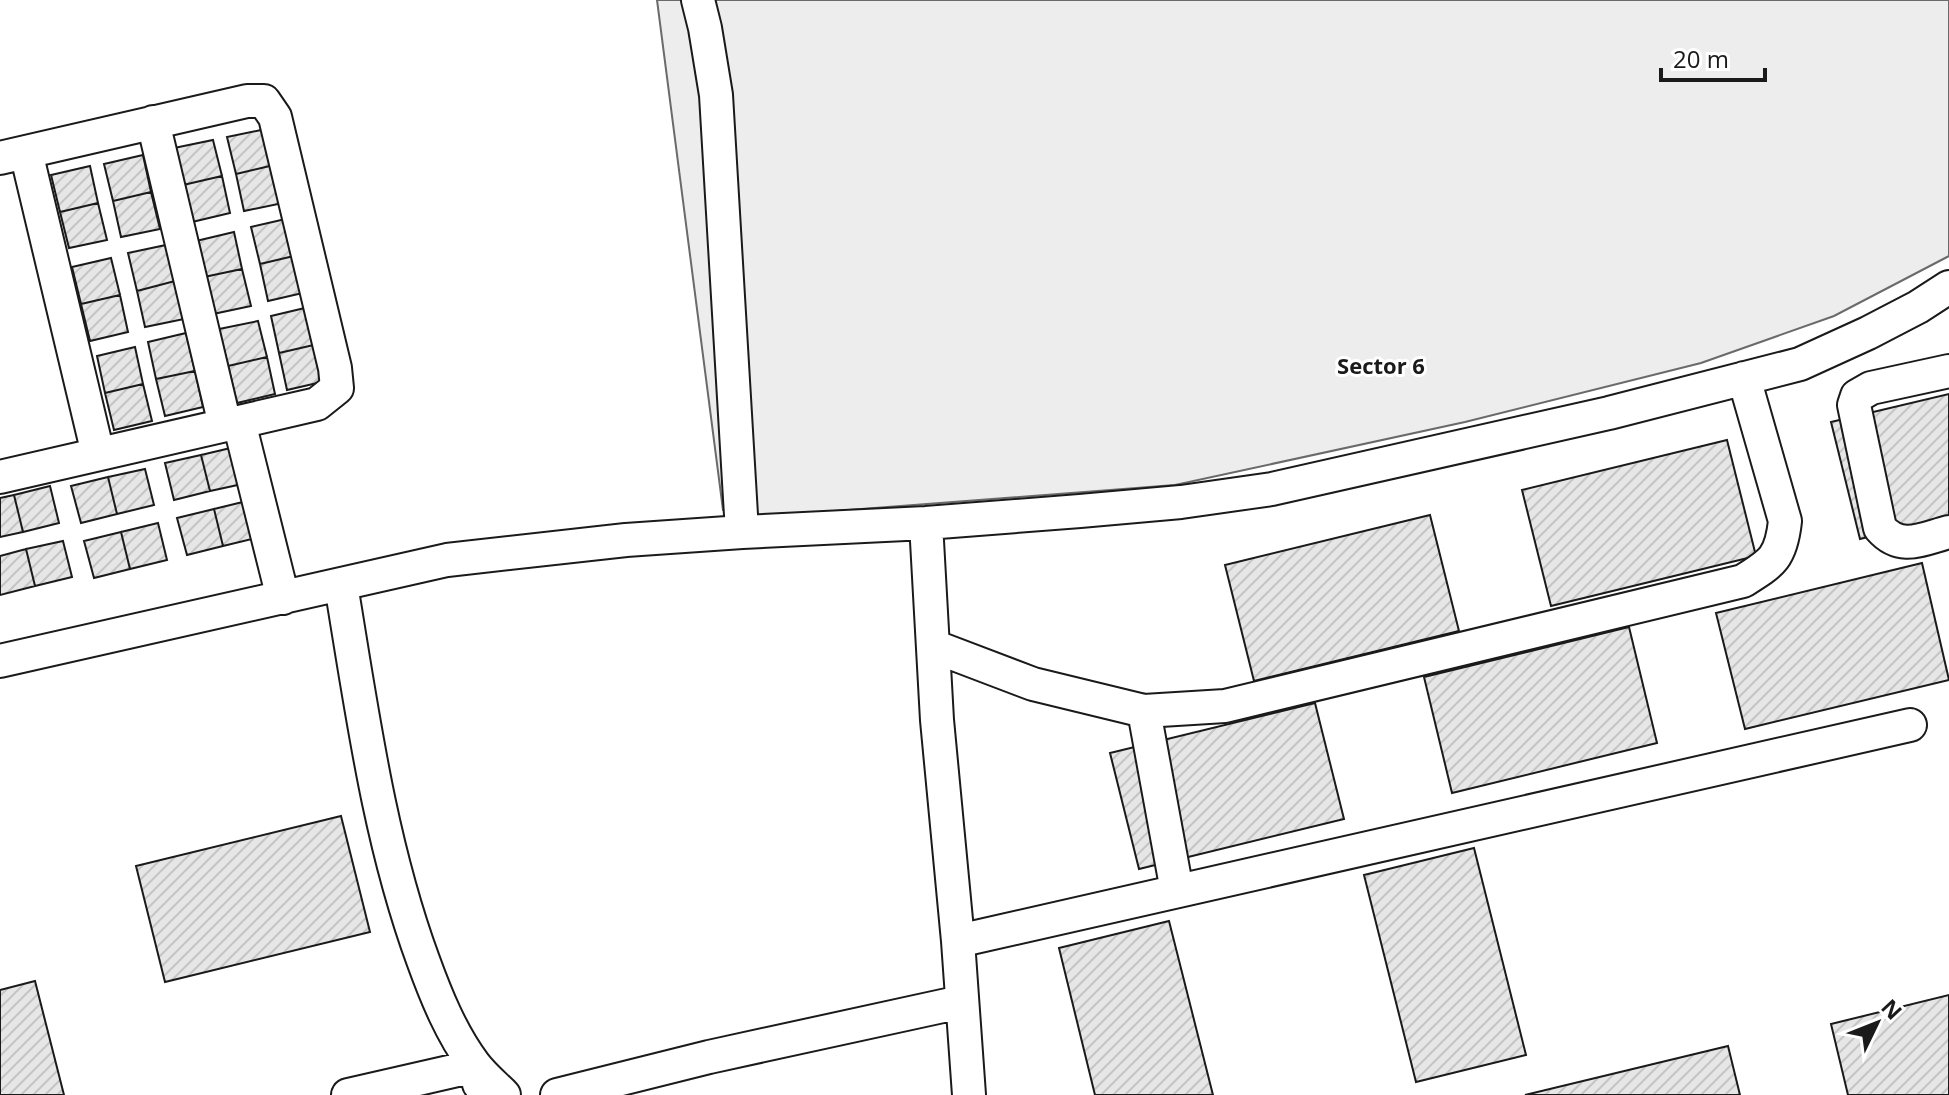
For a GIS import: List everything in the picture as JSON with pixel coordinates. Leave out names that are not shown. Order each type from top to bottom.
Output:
[{"type":"street","points":[[698,0],[716,95],[742,532]]},
{"type":"street","points":[[0,477],[317,404],[337,388],[335,368],[275,117],[264,101],[247,101],[13,155],[98,454]]},
{"type":"street","points":[[153,122],[232,423],[283,598]]},
{"type":"street","points":[[0,661],[447,560],[626,540],[926,523],[1181,502],[1272,489],[1609,413],[1800,364],[1868,333],[1949,287]]},
{"type":"street","points":[[1949,371],[1871,388],[1857,396],[1854,405],[1880,528],[1888,538],[1904,543],[1949,532]]},
{"type":"street","points":[[933,646],[1033,684],[1144,711],[1225,706],[1743,581],[1769,565],[1783,543],[1785,521],[1744,378]]},
{"type":"street","points":[[926,523],[937,720],[969,1095]]},
{"type":"street","points":[[341,585],[369,752],[407,916],[436,994],[478,1081]]},
{"type":"street","points":[[1144,711],[1177,891]]},
{"type":"street","points":[[958,941],[1910,725]]},
{"type":"street","points":[[557,1095],[709,1057],[961,1002]]},
{"type":"street","points":[[348,1095],[478,1081],[504,1095]]},
{"type":"shaded area","points":[[657,0],[1949,0],[1949,256],[1834,316],[1701,363],[1465,422],[1175,485],[744,518],[723,510]]},
{"type":"building","points":[[266,129],[274,165],[236,174],[227,137]]},
{"type":"building","points":[[213,140],[222,176],[183,185],[174,148]]},
{"type":"building","points":[[143,155],[151,192],[113,201],[104,164]]},
{"type":"building","points":[[274,165],[283,203],[244,211],[236,174]]},
{"type":"building","points":[[90,166],[98,203],[60,212],[51,175]]},
{"type":"building","points":[[222,176],[230,213],[192,222],[183,185]]},
{"type":"building","points":[[151,192],[160,229],[121,237],[113,201]]},
{"type":"building","points":[[98,203],[107,240],[69,248],[60,212]]},
{"type":"building","points":[[290,218],[298,255],[260,264],[251,227]]},
{"type":"building","points":[[234,232],[242,269],[204,277],[196,241]]},
{"type":"building","points":[[166,245],[175,281],[137,291],[128,253]]},
{"type":"building","points":[[298,255],[307,292],[268,301],[260,264]]},
{"type":"building","points":[[111,258],[120,295],[81,304],[72,267]]},
{"type":"building","points":[[242,269],[251,306],[213,314],[204,277]]},
{"type":"building","points":[[175,281],[184,319],[145,327],[137,291]]},
{"type":"building","points":[[120,295],[128,332],[90,341],[81,304]]},
{"type":"building","points":[[309,307],[318,344],[279,353],[271,316]]},
{"type":"building","points":[[258,321],[267,357],[228,366],[219,329]]},
{"type":"building","points":[[186,333],[195,371],[156,379],[148,342]]},
{"type":"building","points":[[318,344],[326,381],[287,390],[279,353]]},
{"type":"building","points":[[135,347],[143,384],[105,393],[97,356]]},
{"type":"building","points":[[267,357],[275,394],[237,403],[228,366]]},
{"type":"building","points":[[195,371],[203,407],[165,416],[156,379]]},
{"type":"building","points":[[143,384],[152,421],[114,430],[105,393]]},
{"type":"building","points":[[1949,394],[1949,517],[1860,539],[1831,422]]},
{"type":"building","points":[[1727,440],[1756,556],[1551,606],[1522,490]]},
{"type":"building","points":[[239,446],[247,483],[210,491],[201,455]]},
{"type":"building","points":[[201,455],[210,491],[174,500],[165,463]]},
{"type":"building","points":[[145,469],[154,505],[117,514],[108,477]]},
{"type":"building","points":[[108,477],[117,514],[81,523],[71,486]]},
{"type":"building","points":[[50,486],[59,523],[23,532],[14,495]]},
{"type":"building","points":[[14,495],[23,532],[0,537],[0,498]]},
{"type":"building","points":[[251,500],[260,537],[223,546],[214,509]]},
{"type":"building","points":[[214,509],[223,546],[187,555],[177,518]]},
{"type":"building","points":[[1430,515],[1459,631],[1254,681],[1225,565]]},
{"type":"building","points":[[158,523],[167,560],[130,569],[121,532]]},
{"type":"building","points":[[121,532],[130,569],[94,578],[84,541]]},
{"type":"building","points":[[63,541],[72,577],[35,586],[26,549]]},
{"type":"building","points":[[26,549],[35,586],[0,595],[0,556]]},
{"type":"building","points":[[1922,563],[1949,680],[1745,729],[1716,613]]},
{"type":"building","points":[[1629,627],[1657,743],[1452,793],[1424,677]]},
{"type":"building","points":[[1315,703],[1344,819],[1139,869],[1110,753]]},
{"type":"building","points":[[341,816],[370,932],[165,982],[136,866]]},
{"type":"building","points":[[1474,848],[1526,1055],[1416,1082],[1364,875]]},
{"type":"building","points":[[1169,921],[1213,1095],[1095,1095],[1059,948]]},
{"type":"building","points":[[35,981],[64,1095],[0,1095],[0,990]]},
{"type":"building","points":[[1949,995],[1949,1095],[1848,1095],[1831,1024]]},
{"type":"building","points":[[1728,1046],[1740,1095],[1525,1095]]},
{"type":"district","name":"Sector 6","points":[[1381,366]]}]
